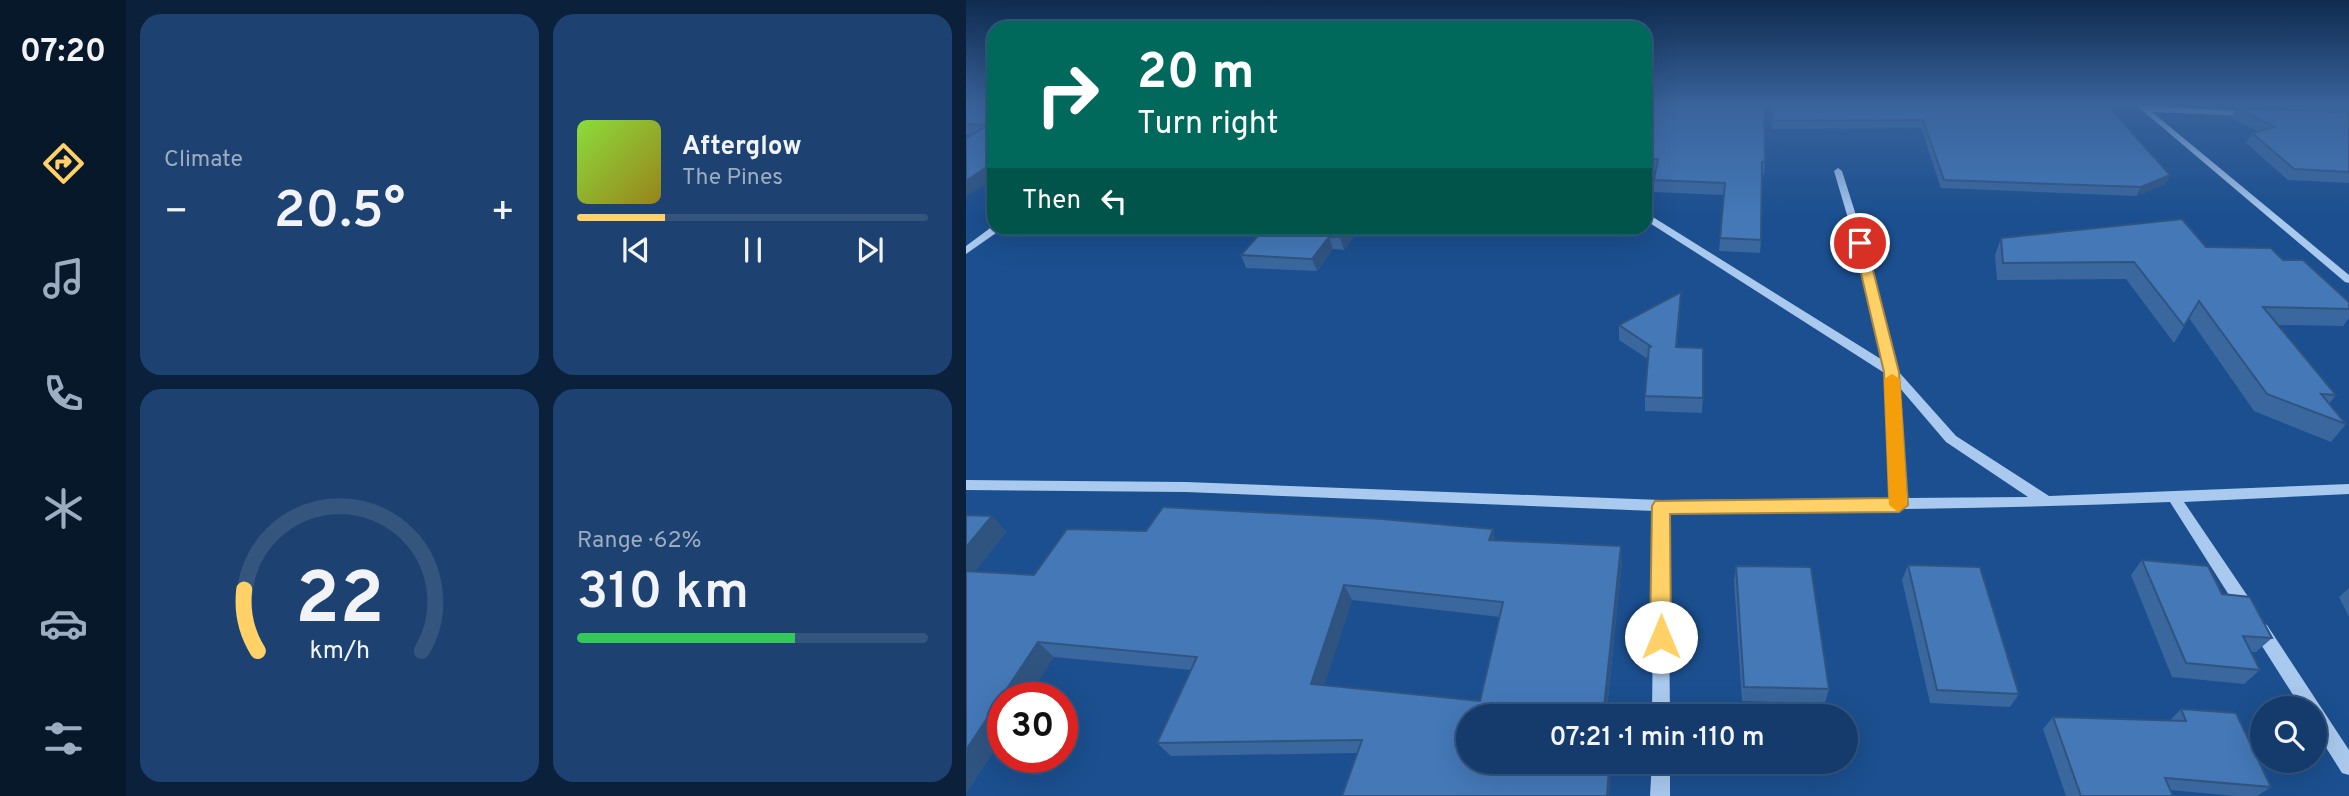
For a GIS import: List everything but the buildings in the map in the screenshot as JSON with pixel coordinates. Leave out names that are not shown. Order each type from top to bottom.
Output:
[{"type":"street","points":[[2184,142],[2349,280]]},
{"type":"street","points":[[1838,172],[1868,269],[1892,372],[1899,505]]},
{"type":"street","points":[[1652,220],[1892,372],[1951,439],[2048,502]]},
{"type":"street","points":[[966,251],[987,234]]},
{"type":"street","points":[[966,485],[1186,487],[1661,506],[1899,505],[2175,499],[2349,489]]},
{"type":"street","points":[[2175,499],[2304,696]]},
{"type":"street","points":[[1661,506],[1661,704]]},
{"type":"street","points":[[2327,732],[2349,766]]},
{"type":"street","points":[[1660,796],[1661,774]]},
{"type":"slow traffic","points":[[1892,379],[1898,505]]},
{"type":"route","points":[[1661,637],[1661,506],[1899,505],[1892,372],[1860,243]]}]
